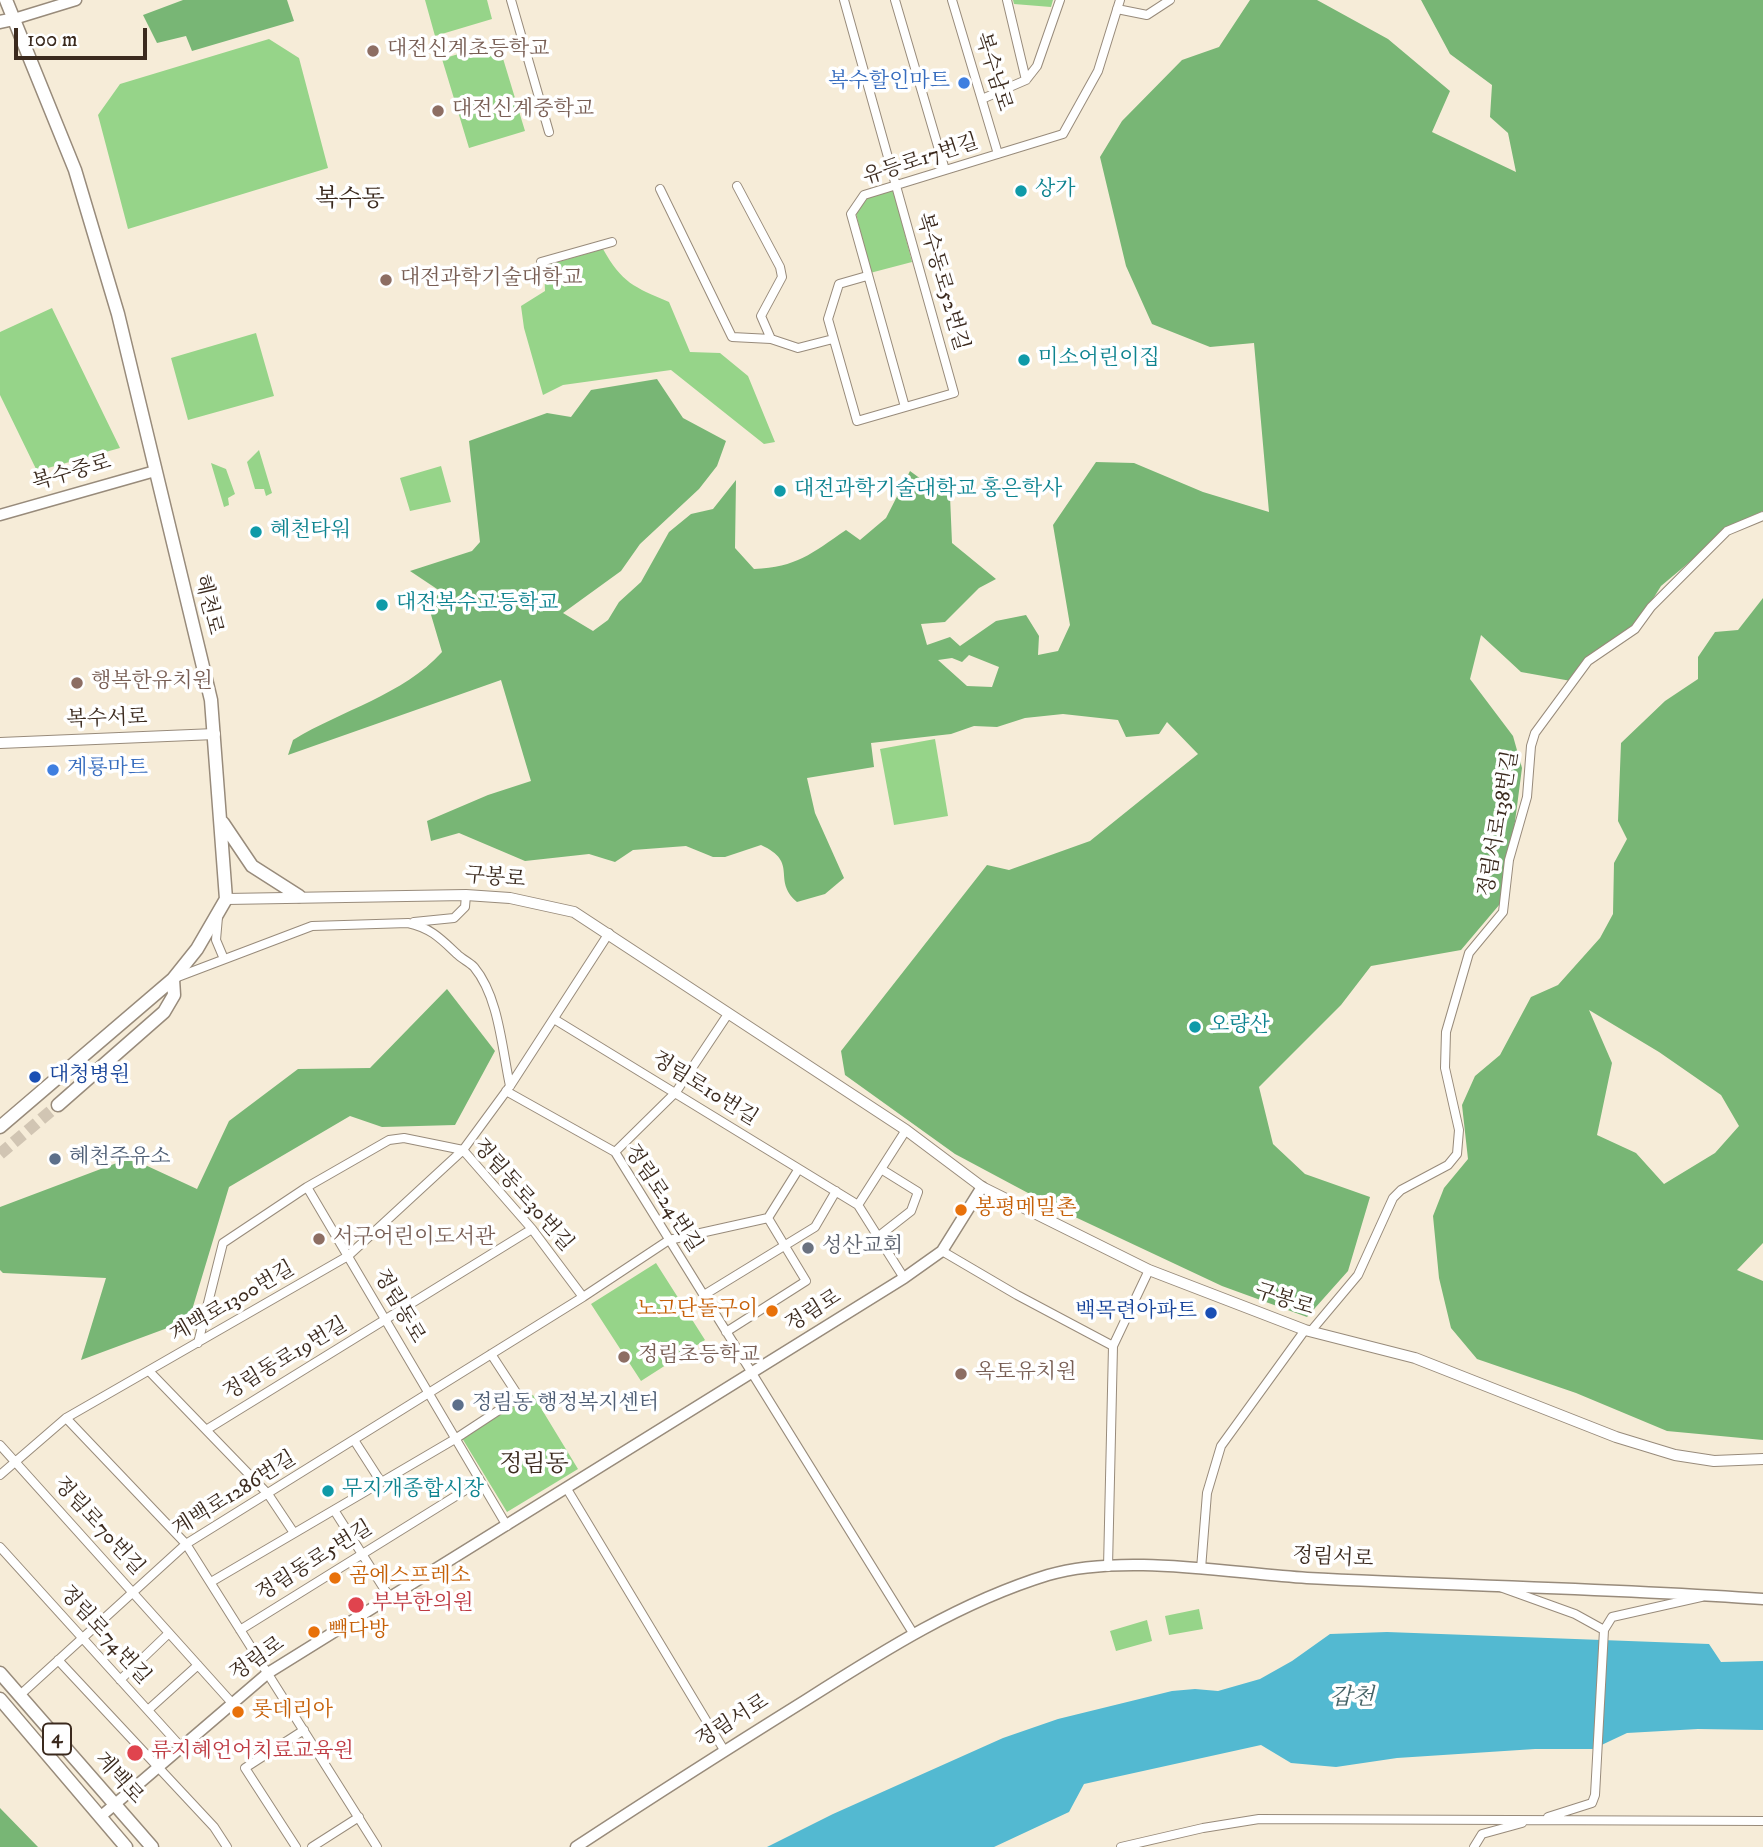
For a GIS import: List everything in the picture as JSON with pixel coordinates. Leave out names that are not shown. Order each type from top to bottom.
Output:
[{"type":"main road","name":"혜천로","points":[[6,0],[75,170],[97,238],[211,700],[222,821],[223,905]]},
{"type":"main road","points":[[0,22],[76,0]]},
{"type":"main road","name":"복수중로","points":[[0,515],[155,471]]},
{"type":"main road","points":[[222,821],[252,866],[299,896]]},
{"type":"main road","points":[[1,1126],[173,979],[197,949],[223,905]]},
{"type":"main road","points":[[58,1105],[164,1012],[174,995],[173,979]]},
{"type":"main road","name":"정림로","points":[[100,1817],[268,1673],[905,1278],[942,1251],[982,1187]]},
{"type":"main road","name":"정림서로","points":[[576,1847],[724,1750],[913,1633],[1003,1592],[1049,1575],[1087,1567],[1201,1569],[1763,1599]]},
{"type":"main road","name":"계백로","points":[[0,1673],[152,1847]]},
{"type":"main road","name":"계백로","points":[[0,1699],[126,1847]]},
{"type":"street","points":[[511,0],[549,132]]},
{"type":"street","name":"복수동로52번길","points":[[844,0],[954,393],[857,421],[828,319],[839,284],[866,276]]},
{"type":"street","points":[[895,0],[945,170]]},
{"type":"street","name":"복수남로","points":[[952,0],[998,154]]},
{"type":"street","points":[[1007,0],[1026,80]]},
{"type":"street","points":[[982,99],[1026,80],[1037,66],[1060,0]]},
{"type":"street","points":[[1119,5],[1147,15],[1170,0]]},
{"type":"street","name":"유등로17번길","points":[[905,407],[866,276],[851,214],[864,195],[1063,134],[1098,71],[1119,5]]},
{"type":"street","points":[[737,186],[780,267],[782,277],[761,316],[771,340]]},
{"type":"street","points":[[660,189],[732,337],[771,340],[798,348],[833,340]]},
{"type":"street","points":[[541,262],[612,242]]},
{"type":"street","name":"정림서로138번길","points":[[1201,1569],[1207,1493],[1222,1446],[1308,1330],[1358,1275],[1392,1198],[1401,1189],[1448,1165],[1457,1154],[1460,1130],[1445,1068],[1446,1032],[1469,953],[1503,912],[1509,860],[1527,797],[1531,746],[1535,733],[1588,661],[1635,629],[1651,607],[1727,531],[1763,516]]},
{"type":"street","name":"복수서로","points":[[0,743],[215,734]]},
{"type":"street","points":[[173,979],[312,926],[408,923],[454,918],[465,907],[466,895]]},
{"type":"street","name":"구봉로","points":[[223,905],[299,896],[466,895],[510,898],[574,912],[906,1130],[982,1187],[1149,1270],[1308,1330],[1415,1358],[1616,1437],[1675,1455],[1714,1461],[1763,1459]]},
{"type":"street","points":[[223,905],[216,940],[224,959]]},
{"type":"street","points":[[408,923],[422,926],[442,937],[473,966],[482,980],[493,1009],[508,1089]]},
{"type":"street","name":"계백로1300번길","points":[[0,1475],[66,1418],[348,1256],[463,1150],[508,1089],[609,933]]},
{"type":"street","points":[[615,1152],[676,1092],[728,1014]]},
{"type":"street","name":"정림로10번길","points":[[554,1019],[858,1205],[905,1278]]},
{"type":"street","name":"정림로24번길","points":[[508,1089],[615,1152],[752,1373]]},
{"type":"street","points":[[858,1205],[906,1130]]},
{"type":"street","name":"정림동로30번길","points":[[307,1187],[389,1140],[404,1138],[463,1150],[532,1230],[583,1297]]},
{"type":"street","points":[[879,1236],[911,1211],[918,1192],[881,1169]]},
{"type":"street","points":[[768,1217],[798,1170]]},
{"type":"street","points":[[198,1343],[223,1243],[307,1187]]},
{"type":"street","name":"정림동로","points":[[307,1187],[507,1526]]},
{"type":"street","points":[[704,1295],[815,1227],[836,1191]]},
{"type":"street","name":"계백로1286번길","points":[[20,1695],[186,1544],[429,1394],[669,1240],[768,1217]]},
{"type":"street","name":"정림로","points":[[726,1332],[806,1281],[768,1217]]},
{"type":"street","name":"정림동로19번길","points":[[206,1430],[532,1230]]},
{"type":"street","points":[[942,1251],[1113,1346]]},
{"type":"street","points":[[1108,1567],[1113,1346],[1149,1270]]},
{"type":"street","points":[[211,1582],[455,1439],[519,1397],[491,1354]]},
{"type":"street","points":[[149,1371],[268,1494],[295,1533]]},
{"type":"street","points":[[752,1373],[913,1633]]},
{"type":"street","points":[[66,1418],[186,1544],[377,1847]]},
{"type":"street","points":[[354,1440],[381,1482]]},
{"type":"street","name":"정림로70번길","points":[[0,1445],[232,1703]]},
{"type":"street","name":"정림동로5번길","points":[[240,1630],[480,1481]]},
{"type":"street","points":[[567,1489],[724,1750]]},
{"type":"street","points":[[334,1510],[390,1598]]},
{"type":"street","name":"정림로74번길","points":[[0,1547],[182,1748]]},
{"type":"street","points":[[1498,1586],[1583,1618],[1604,1632]]},
{"type":"street","points":[[1474,1847],[1482,1834],[1592,1803],[1604,1632],[1612,1617],[1702,1597]]},
{"type":"street","points":[[120,1680],[169,1633]]},
{"type":"street","points":[[58,1660],[214,1827],[227,1847]]},
{"type":"street","points":[[148,1710],[198,1665]]},
{"type":"street","points":[[296,1847],[245,1768],[304,1730]]},
{"type":"street","points":[[312,1847],[359,1817]]},
{"type":"street","points":[[1121,1847],[1203,1828],[1259,1819],[1763,1821]]},
{"type":"green space","points":[[183,0],[287,0],[294,21],[192,51],[186,36],[157,43],[143,15]]},
{"type":"green space","points":[[425,0],[487,0],[492,19],[435,36]]},
{"type":"green space","points":[[1013,0],[1053,0],[1051,7],[1014,4]]},
{"type":"green space","points":[[1250,0],[1317,0],[1388,39],[1450,91],[1432,132],[1516,172],[1508,133],[1490,117],[1492,85],[1450,54],[1421,0],[1763,0],[1763,511],[1736,523],[1661,586],[1638,623],[1571,681],[1521,672],[1481,635],[1470,679],[1513,736],[1522,768],[1505,898],[1461,950],[1371,966],[1341,1005],[1259,1087],[1273,1144],[1305,1174],[1370,1197],[1348,1271],[1307,1317],[1222,1286],[1058,1209],[955,1154],[845,1075],[841,1051],[987,865],[1009,870],[1090,841],[1198,754],[1167,722],[1159,734],[1126,737],[1118,720],[1063,714],[1025,718],[997,727],[974,726],[951,734],[871,743],[874,767],[807,778],[815,813],[844,878],[825,894],[797,902],[786,886],[783,865],[779,858],[761,845],[725,857],[713,857],[686,846],[633,850],[615,862],[589,854],[525,861],[459,833],[431,841],[427,821],[488,795],[531,781],[501,680],[288,755],[293,740],[391,691],[426,667],[442,652],[429,608],[440,591],[410,571],[472,551],[480,542],[469,441],[547,413],[571,417],[591,390],[657,379],[683,418],[726,441],[717,466],[699,489],[640,544],[621,571],[563,613],[593,631],[608,620],[619,602],[641,582],[669,532],[691,514],[713,509],[736,480],[735,548],[754,569],[769,568],[803,558],[846,530],[860,540],[886,518],[910,471],[940,493],[950,496],[952,543],[996,579],[979,588],[945,622],[921,624],[927,645],[950,637],[960,646],[996,621],[1026,615],[1039,636],[1038,655],[1058,651],[1070,625],[1053,525],[1096,462],[1134,463],[1203,492],[1269,512],[1254,343],[1210,347],[1152,324],[1126,266],[1100,157],[1122,121],[1182,60],[1219,47]],"holes":[[[969,655],[999,667],[992,687],[967,686],[938,660],[952,658],[962,662]]]},
{"type":"green space","points":[[269,39],[299,58],[328,168],[128,229],[98,115],[120,84]]},
{"type":"green space","points":[[498,42],[525,131],[469,148],[442,59]]},
{"type":"green space","points":[[893,188],[912,262],[870,273],[856,213],[866,198]]},
{"type":"green space","points":[[603,249],[616,270],[630,283],[669,302],[690,352],[720,353],[748,376],[775,442],[764,444],[671,370],[563,385],[543,395],[524,328],[521,306],[545,291],[544,266]]},
{"type":"green space","points":[[52,308],[120,448],[37,471],[0,395],[0,332]]},
{"type":"green space","points":[[256,333],[274,396],[188,420],[171,358]]},
{"type":"green space","points":[[259,450],[272,493],[266,496],[264,489],[255,489],[247,462]]},
{"type":"green space","points":[[211,463],[226,469],[235,494],[228,498],[229,505],[224,507]]},
{"type":"green space","points":[[441,466],[451,502],[410,511],[400,478]]},
{"type":"green space","points":[[1763,598],[1763,1243],[1737,1270],[1763,1281],[1763,1440],[1667,1431],[1576,1393],[1477,1359],[1451,1328],[1439,1278],[1433,1216],[1444,1188],[1468,1159],[1462,1105],[1475,1076],[1500,1055],[1531,997],[1558,985],[1600,938],[1613,914],[1614,863],[1627,839],[1618,821],[1621,743],[1665,701],[1698,679],[1698,657],[1715,632],[1738,630]],"holes":[[[1589,1010],[1659,1052],[1721,1095],[1739,1126],[1715,1153],[1664,1184],[1636,1153],[1597,1135],[1612,1063]]]},
{"type":"green space","points":[[935,739],[948,816],[894,825],[880,749]]},
{"type":"green space","points":[[447,989],[495,1051],[455,1125],[382,1127],[350,1116],[229,1187],[189,1320],[81,1360],[106,1278],[3,1273],[0,1270],[0,1207],[130,1158],[197,1189],[229,1121],[298,1069],[370,1068]]},
{"type":"green space","points":[[656,1263],[705,1340],[641,1381],[591,1304]]},
{"type":"green space","points":[[533,1395],[578,1469],[507,1512],[462,1438]]},
{"type":"green space","points":[[1199,1609],[1203,1629],[1169,1635],[1165,1616]]},
{"type":"green space","points":[[1147,1620],[1152,1641],[1116,1651],[1110,1631]]},
{"type":"green space","points":[[0,1808],[38,1847],[0,1847]]},
{"type":"water","name":"갑천","points":[[1387,1632],[1709,1644],[1721,1662],[1763,1661],[1763,1730],[1698,1729],[1627,1733],[1593,1749],[1535,1749],[1397,1758],[1336,1767],[1291,1763],[1261,1745],[1084,1784],[1069,1812],[994,1847],[767,1847],[833,1814],[1003,1738],[1058,1719],[1172,1691],[1218,1691],[1260,1679],[1292,1661],[1330,1634]]},
{"type":"tunnel","points":[[0,1154],[58,1105]]},
{"type":"place","name":"대전신계초등학교","points":[[373,51]]},
{"type":"place","name":"복수할인마트","points":[[964,83]]},
{"type":"place","name":"대전신계중학교","points":[[438,111]]},
{"type":"place","name":"상가","points":[[1021,191]]},
{"type":"place","name":"대전과학기술대학교","points":[[386,280]]},
{"type":"place","name":"미소어린이집","points":[[1024,360]]},
{"type":"place","name":"대전과학기술대학교 홍은학사","points":[[780,491]]},
{"type":"place","name":"혜천타워","points":[[256,532]]},
{"type":"place","name":"대전복수고등학교","points":[[382,605]]},
{"type":"place","name":"행복한유치원","points":[[77,683]]},
{"type":"place","name":"계룡마트","points":[[53,770]]},
{"type":"place","name":"오량산","points":[[1195,1027]]},
{"type":"place","name":"대청병원","points":[[35,1077]]},
{"type":"place","name":"혜천주유소","points":[[55,1159]]},
{"type":"place","name":"봉평메밀촌","points":[[961,1210]]},
{"type":"place","name":"서구어린이도서관","points":[[319,1239]]},
{"type":"place","name":"성산교회","points":[[808,1248]]},
{"type":"place","name":"노고단돌구이","points":[[772,1311]]},
{"type":"place","name":"백목련아파트","points":[[1211,1313]]},
{"type":"place","name":"정림초등학교","points":[[624,1357]]},
{"type":"place","name":"옥토유치원","points":[[961,1374]]},
{"type":"place","name":"정림동 행정복지센터","points":[[458,1405]]},
{"type":"place","name":"무지개종합시장","points":[[328,1491]]},
{"type":"place","name":"곰에스프레소","points":[[335,1578]]},
{"type":"place","name":"부부한의원","points":[[356,1605]]},
{"type":"place","name":"빽다방","points":[[314,1632]]},
{"type":"place","name":"롯데리아","points":[[238,1712]]},
{"type":"place","name":"류지혜언어치료교육원","points":[[135,1753]]},
{"type":"district","name":"복수동","points":[[350,201]]},
{"type":"district","name":"정림동","points":[[534,1466]]}]
